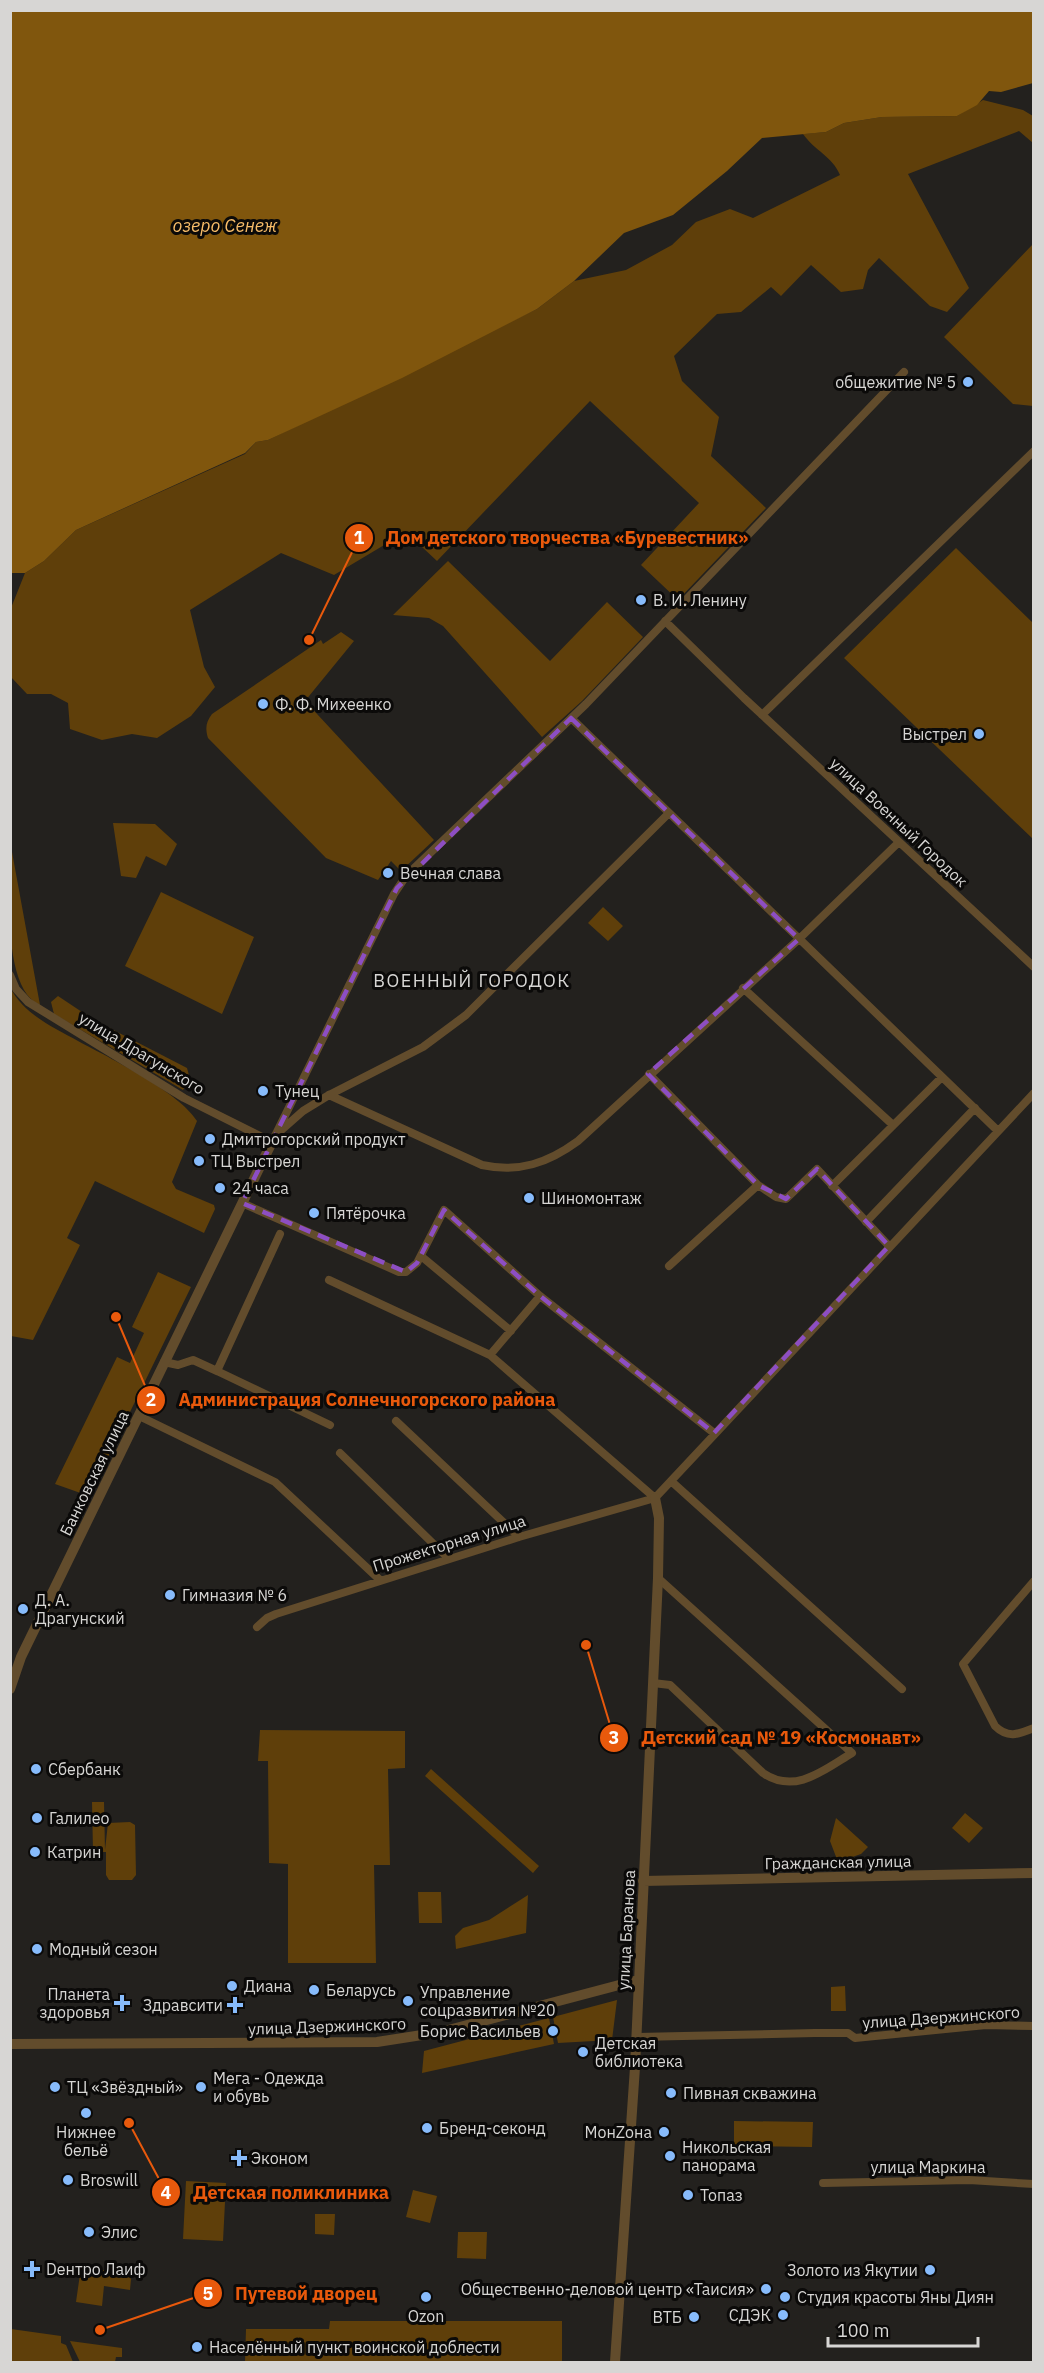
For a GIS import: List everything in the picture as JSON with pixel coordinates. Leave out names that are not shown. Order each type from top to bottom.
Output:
[{"type":"street","points":[[274,1139],[397,888],[406,876],[571,718],[904,372]]},
{"type":"street","points":[[762,715],[1034,451]]},
{"type":"street","name":"улица Военный Городок","points":[[665,621],[762,715],[1034,967]]},
{"type":"street","points":[[571,718],[998,1131]]},
{"type":"street","points":[[274,1139],[303,1111],[423,1047],[466,1014],[669,813]]},
{"type":"street","points":[[330,1095],[482,1165],[501,1169],[522,1168],[544,1161],[578,1141],[799,939],[899,842]]},
{"type":"street","name":"улица Драгунского","points":[[10,975],[16,989],[28,1002],[184,1098],[274,1139]]},
{"type":"street","points":[[743,988],[893,1125]]},
{"type":"street","points":[[649,1074],[758,1185],[777,1197],[786,1199],[817,1169],[889,1246]]},
{"type":"street","points":[[832,1186],[942,1077]]},
{"type":"street","points":[[329,1280],[490,1355],[655,1498],[1034,1093]]},
{"type":"street","points":[[866,1222],[975,1108]]},
{"type":"street","name":"Банковская улица","points":[[10,1689],[21,1657],[274,1139]]},
{"type":"street","points":[[669,1266],[758,1185]]},
{"type":"street","points":[[242,1203],[399,1272],[406,1272],[413,1268],[444,1210],[540,1296],[714,1433]]},
{"type":"street","points":[[217,1371],[280,1234]]},
{"type":"street","points":[[421,1256],[510,1331]]},
{"type":"street","points":[[490,1355],[540,1296]]},
{"type":"street","points":[[164,1362],[178,1365],[193,1360],[330,1425]]},
{"type":"street","points":[[139,1416],[269,1478],[380,1580]]},
{"type":"street","points":[[396,1421],[519,1537]]},
{"type":"street","points":[[340,1453],[449,1559]]},
{"type":"street","points":[[671,1481],[902,1689]]},
{"type":"street","name":"Прожекторная улица","points":[[256,1627],[276,1614],[380,1580],[655,1498]]},
{"type":"street","name":"улица Баранова","points":[[615,2362],[638,2001],[658,1578],[659,1518],[655,1498]]},
{"type":"street","points":[[653,1683],[670,1685],[763,1773],[780,1782],[790,1783],[813,1778],[852,1753],[658,1578]]},
{"type":"street","points":[[1034,1581],[963,1665],[995,1726],[1000,1731],[1016,1735],[1034,1728]]},
{"type":"street","name":"Гражданская улица","points":[[643,1881],[1034,1873]]},
{"type":"street","name":"улица Дзержинского","points":[[10,2044],[386,2041],[441,2032],[638,1980]]},
{"type":"street","points":[[620,1985],[631,1989],[638,2001]]},
{"type":"street","name":"улица Дзержинского","points":[[636,2037],[849,2033],[855,2038],[986,2025],[1034,2026]]},
{"type":"street","name":"улица Маркина","points":[[823,2183],[969,2180],[1034,2184]]},
{"type":"highlighted area","points":[[571,718],[799,939],[648,1074],[758,1185],[786,1199],[817,1169],[889,1246],[714,1433],[540,1296],[444,1210],[417,1263],[406,1272],[242,1203],[397,888]]},
{"type":"shaded area","points":[[983,100],[1023,110],[1033,116],[1033,143],[1019,131],[908,174],[969,288],[947,312],[930,306],[879,258],[868,270],[863,289],[841,292],[811,265],[781,296],[771,287],[741,312],[717,314],[674,356],[682,381],[719,417],[711,456],[766,508],[678,600],[641,565],[699,503],[590,401],[437,561],[406,532],[334,575],[281,553],[190,610],[204,667],[215,687],[191,716],[157,738],[132,734],[102,740],[70,729],[68,703],[51,694],[27,694],[11,677],[11,608],[25,573],[44,561],[76,530],[245,454],[256,442],[268,440],[537,309],[574,281],[626,270],[672,245],[696,222],[730,209],[753,218],[840,175],[833,163],[803,134],[826,132],[844,123],[882,117],[957,116]]},
{"type":"shaded area","points":[[1033,244],[1033,406],[1013,404],[944,337]]},
{"type":"shaded area","name":"Выстрел","points":[[956,548],[1033,623],[1033,839],[844,658]]},
{"type":"shaded area","points":[[448,561],[550,661],[607,602],[643,637],[582,701],[542,737],[443,626],[429,618],[393,615]]},
{"type":"shaded area","points":[[341,632],[354,641],[305,701],[434,840],[401,871],[391,861],[378,880],[326,858],[208,738],[207,722],[212,714],[321,640],[323,644]]},
{"type":"shaded area","points":[[113,823],[155,824],[177,844],[166,866],[146,856],[136,878],[121,876]]},
{"type":"shaded area","points":[[10,841],[40,1005],[27,995],[13,956],[9,906]]},
{"type":"shaded area","points":[[161,892],[254,937],[222,1014],[125,966]]},
{"type":"shaded area","points":[[603,907],[623,926],[608,941],[588,923]]},
{"type":"shaded area","points":[[10,987],[23,1005],[40,1019],[143,1076],[188,1110],[197,1121],[172,1182],[176,1189],[214,1205],[215,1209],[204,1233],[95,1181],[67,1238],[80,1245],[33,1340],[11,1336]]},
{"type":"shaded area","points":[[58,996],[94,1020],[187,1068],[190,1079],[183,1090],[54,1014],[51,1002]]},
{"type":"shaded area","points":[[158,1272],[191,1287],[89,1496],[55,1484],[117,1357],[130,1363],[144,1333],[132,1327]]},
{"type":"shaded area","points":[[260,1730],[405,1731],[405,1768],[388,1769],[390,1865],[374,1865],[376,1963],[288,1963],[288,1864],[269,1863],[268,1761],[258,1761]]},
{"type":"shaded area","points":[[431,1769],[539,1866],[533,1873],[425,1776]]},
{"type":"shaded area","points":[[92,1802],[104,1802],[105,1850],[108,1823],[130,1822],[135,1825],[136,1875],[132,1880],[109,1880],[106,1875],[106,1852],[93,1852]]},
{"type":"shaded area","points":[[965,1813],[983,1828],[969,1843],[952,1828]]},
{"type":"shaded area","points":[[836,1818],[868,1847],[861,1854],[838,1862],[830,1841]]},
{"type":"shaded area","points":[[418,1892],[441,1892],[442,1923],[419,1923]]},
{"type":"shaded area","points":[[528,1895],[526,1933],[456,1949],[455,1936],[463,1928],[489,1920]]},
{"type":"shaded area","points":[[845,1986],[846,2011],[831,2011],[831,1987]]},
{"type":"shaded area","points":[[617,2000],[612,2040],[558,2043],[553,2017]]},
{"type":"shaded area","points":[[549,2018],[554,2044],[422,2073],[424,2051]]},
{"type":"shaded area","points":[[734,2121],[813,2122],[812,2147],[734,2146]]},
{"type":"shaded area","points":[[186,2181],[226,2183],[223,2241],[183,2239]]},
{"type":"shaded area","points":[[413,2190],[437,2196],[430,2223],[406,2217]]},
{"type":"shaded area","points":[[315,2214],[335,2214],[334,2235],[315,2234]]},
{"type":"shaded area","points":[[458,2232],[487,2232],[486,2259],[457,2258]]},
{"type":"shaded area","points":[[81,2267],[128,2274],[131,2279],[130,2290],[104,2286],[102,2306],[76,2302]]},
{"type":"shaded area","points":[[330,2321],[562,2321],[562,2362],[245,2362],[246,2329],[329,2329]]},
{"type":"shaded area","points":[[11,2329],[61,2336],[61,2343],[66,2345],[73,2362],[11,2362]]},
{"type":"shaded area","points":[[70,2341],[122,2348],[122,2357],[116,2357],[115,2362],[80,2362]]},
{"type":"water","name":"озеро Сенеж","points":[[11,10],[1033,11],[1033,83],[1001,92],[989,91],[977,105],[957,116],[882,117],[844,123],[826,132],[762,138],[727,171],[673,215],[624,233],[574,281],[537,309],[402,378],[268,440],[256,442],[245,453],[76,530],[44,561],[25,573],[11,573]]},
{"type":"place","name":"общежитие № 5","points":[[968,382]]},
{"type":"place","name":"В. И. Ленину","points":[[641,600]]},
{"type":"place","name":"Дом детского творчества «Буревестник»","points":[[309,640]]},
{"type":"place","name":"Ф. Ф. Михеенко","points":[[263,704]]},
{"type":"place","name":"Выстрел","points":[[979,734]]},
{"type":"place","name":"Вечная слава","points":[[388,873]]},
{"type":"place","name":"Тунец","points":[[263,1091]]},
{"type":"place","name":"Дмитрогорский продукт","points":[[210,1139]]},
{"type":"place","name":"ТЦ Выстрел","points":[[199,1161]]},
{"type":"place","name":"24 часа","points":[[220,1188]]},
{"type":"place","name":"Шиномонтаж","points":[[529,1198]]},
{"type":"place","name":"Пятёрочка","points":[[314,1213]]},
{"type":"place","name":"Администрация Солнечногорского района","points":[[116,1317]]},
{"type":"place","name":"Гимназия № 6","points":[[170,1595]]},
{"type":"place","name":"Д. А. Драгунский","points":[[23,1609]]},
{"type":"place","name":"Детский сад № 19 «Космонавт»","points":[[586,1645]]},
{"type":"place","name":"Сбербанк","points":[[36,1769]]},
{"type":"place","name":"Галилео","points":[[37,1818]]},
{"type":"place","name":"Катрин","points":[[35,1852]]},
{"type":"place","name":"Модный сезон","points":[[37,1949]]},
{"type":"place","name":"Диана","points":[[232,1986]]},
{"type":"place","name":"Беларусь","points":[[314,1990]]},
{"type":"place","name":"Управление соцразвития №20","points":[[408,2001]]},
{"type":"place","name":"Планета здоровья","points":[[122,2003]]},
{"type":"place","name":"Здравсити","points":[[235,2005]]},
{"type":"place","name":"Борис Васильев","points":[[553,2031]]},
{"type":"place","name":"Детская библиотека","points":[[583,2052]]},
{"type":"place","name":"ТЦ «Звёздный»","points":[[55,2087]]},
{"type":"place","name":"Мега - Одежда и обувь","points":[[201,2087]]},
{"type":"place","name":"Пивная скважина","points":[[671,2093]]},
{"type":"place","name":"Нижнее бельё","points":[[86,2113]]},
{"type":"place","name":"Детская поликлиника","points":[[129,2123]]},
{"type":"place","name":"Бренд-секонд","points":[[427,2128]]},
{"type":"place","name":"МонZона","points":[[664,2132]]},
{"type":"place","name":"Никольская панорама","points":[[670,2156]]},
{"type":"place","name":"Эконом","points":[[239,2158]]},
{"type":"place","name":"Broswill","points":[[68,2180]]},
{"type":"place","name":"Топаз","points":[[688,2195]]},
{"type":"place","name":"Элис","points":[[89,2232]]},
{"type":"place","name":"Dентро Лаиф","points":[[32,2269]]},
{"type":"place","name":"Золото из Якутии","points":[[930,2270]]},
{"type":"place","name":"Общественно-деловой центр «Таисия»","points":[[766,2289]]},
{"type":"place","name":"Ozon","points":[[426,2297]]},
{"type":"place","name":"Студия красоты Яны Диян","points":[[785,2297]]},
{"type":"place","name":"СДЭК","points":[[783,2315]]},
{"type":"place","name":"ВТБ","points":[[694,2317]]},
{"type":"place","name":"Путевой дворец","points":[[100,2330]]},
{"type":"place","name":"Населённый пункт воинской доблести","points":[[197,2347]]},
{"type":"district","name":"ВОЕННЫЙ ГОРОДОК","points":[[472,980]]}]
